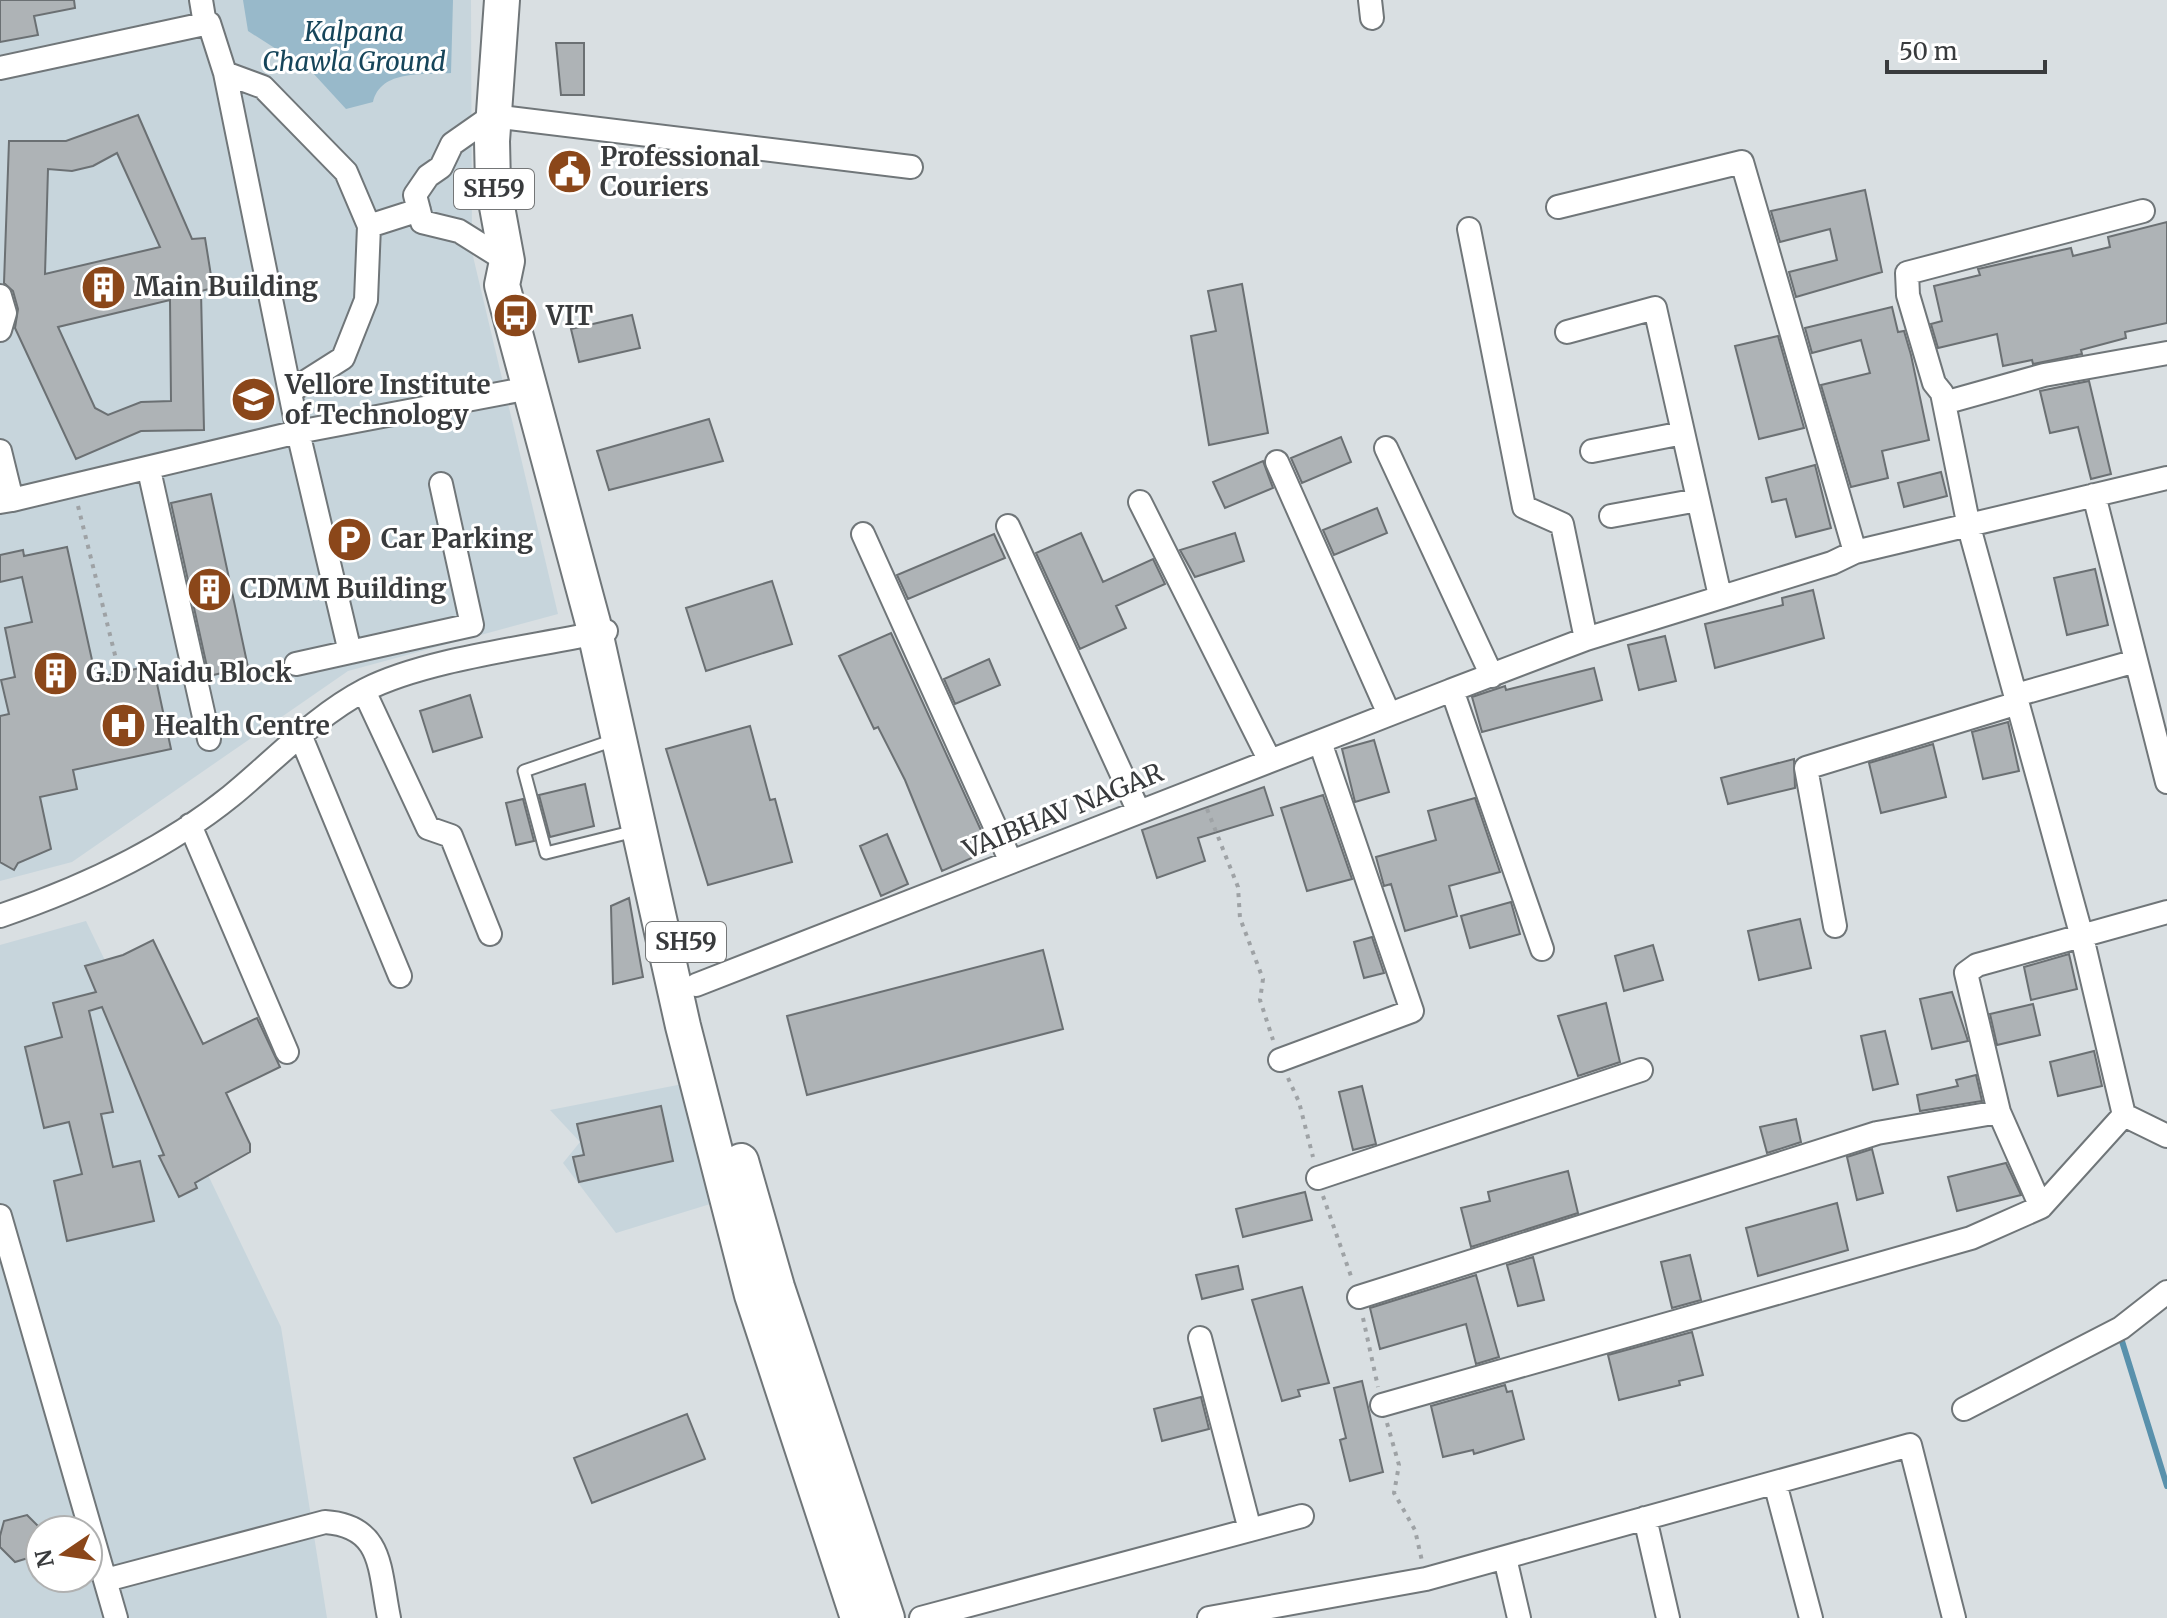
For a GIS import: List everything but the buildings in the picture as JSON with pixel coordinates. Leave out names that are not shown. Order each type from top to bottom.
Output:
[{"type":"main road","points":[[481,0],[477,97],[492,116]]},
{"type":"main road","name":"SH59","points":[[502,0],[497,96],[492,116],[493,185],[507,261],[522,280],[588,521],[603,632],[777,1287],[887,1618]]},
{"type":"main road","points":[[507,261],[502,285],[603,632],[619,738],[683,1026],[752,1295],[858,1618]]},
{"type":"street","points":[[201,0],[205,24]]},
{"type":"street","points":[[0,68],[209,23],[225,73],[298,432],[350,652]]},
{"type":"street","points":[[225,73],[263,87],[346,172],[369,226],[366,300],[343,358],[291,391]]},
{"type":"street","points":[[507,261],[459,231],[422,222],[415,195],[428,176],[441,167],[452,144],[492,116],[911,167]]},
{"type":"street","points":[[1558,207],[1742,162],[1855,552]]},
{"type":"street","points":[[369,226],[419,210]]},
{"type":"street","points":[[2124,1115],[2082,937],[1969,527],[1942,393],[1934,383],[1908,295],[1907,273],[2143,211]]},
{"type":"street","points":[[1469,229],[1524,507],[1562,524],[1586,639]]},
{"type":"street","points":[[0,296],[5,313],[0,330]]},
{"type":"street","points":[[1567,332],[1655,308],[1720,596]]},
{"type":"street","points":[[1944,403],[2044,375],[2167,353]]},
{"type":"street","points":[[0,451],[6,501],[149,470],[298,432],[530,388]]},
{"type":"street","points":[[1592,451],[1683,433]]},
{"type":"street","points":[[1386,448],[1492,676]]},
{"type":"street","points":[[1277,462],[1389,714]]},
{"type":"street","points":[[149,470],[209,739]]},
{"type":"street","name":"VAIBHAV NAGAR","points":[[696,985],[1269,759],[1586,639],[1832,563],[1855,552],[2167,478]]},
{"type":"street","points":[[296,664],[472,625],[441,484]]},
{"type":"street","points":[[2094,495],[2167,782]]},
{"type":"street","points":[[1611,516],[1698,500]]},
{"type":"street","points":[[1140,502],[1269,759]]},
{"type":"street","points":[[1008,526],[1139,812]]},
{"type":"street","points":[[863,534],[1011,862]]},
{"type":"street","points":[[0,916],[41,902],[130,862],[190,825],[364,691],[411,673],[603,632]]},
{"type":"street","points":[[1835,926],[1806,768],[2136,661]]},
{"type":"street","points":[[1452,690],[1542,949]]},
{"type":"street","points":[[364,691],[428,828],[451,836],[490,934]]},
{"type":"street","points":[[301,737],[400,976]]},
{"type":"street","points":[[1280,1060],[1412,1011],[1320,742]]},
{"type":"street","points":[[190,825],[287,1052]]},
{"type":"street","points":[[2041,1207],[1999,1112],[1966,973],[1977,965],[2167,912]]},
{"type":"street","points":[[1318,1178],[1641,1070]]},
{"type":"street","points":[[1359,1297],[1877,1133],[1999,1112]]},
{"type":"street","points":[[2124,1115],[2167,1136]]},
{"type":"street","points":[[1382,1405],[1971,1238],[2041,1207],[2124,1115]]},
{"type":"street","points":[[0,1216],[116,1618]]},
{"type":"street","points":[[1964,1409],[2121,1328],[2167,1292]]},
{"type":"street","points":[[1200,1338],[1250,1530]]},
{"type":"street","points":[[1209,1618],[1426,1579],[1910,1445],[1954,1618]]},
{"type":"street","points":[[1775,1483],[1811,1618]]},
{"type":"street","points":[[921,1618],[1302,1516]]},
{"type":"street","points":[[1645,1518],[1668,1618]]},
{"type":"street","points":[[106,1580],[325,1522],[346,1524],[363,1532],[375,1550],[389,1618]]},
{"type":"street","points":[[1505,1558],[1519,1618]]},
{"type":"lane","points":[[619,738],[524,771],[546,853],[639,830]]},
{"type":"path","points":[[78,504],[117,663]]},
{"type":"shaded area","name":"Vellore Institute of Technology","points":[[0,0],[471,0],[472,252],[558,614],[348,671],[72,862],[0,881]]},
{"type":"shaded area","points":[[86,921],[281,1327],[327,1618],[0,1618],[0,945]]},
{"type":"shaded area","points":[[693,1082],[720,1201],[616,1233],[563,1163],[580,1142],[550,1110]]},
{"type":"green space","name":"Kalpana Chawla Ground","points":[[243,0],[453,0],[451,73],[417,74],[394,79],[378,91],[373,102],[346,109],[312,72],[248,31]]},
{"type":"waterway","points":[[2121,1338],[2167,1486]]},
{"type":"place","name":"Professional Couriers","points":[[569,172]]},
{"type":"place","name":"Main Building","points":[[103,287]]},
{"type":"place","name":"VIT","points":[[515,316]]},
{"type":"place","name":"Vellore Institute of Technology","points":[[254,400]]},
{"type":"place","name":"Car Parking","points":[[350,539]]},
{"type":"place","name":"CDMM Building","points":[[209,589]]},
{"type":"place","name":"G.D Naidu Block","points":[[55,673]]},
{"type":"place","name":"Health Centre","points":[[123,726]]}]
